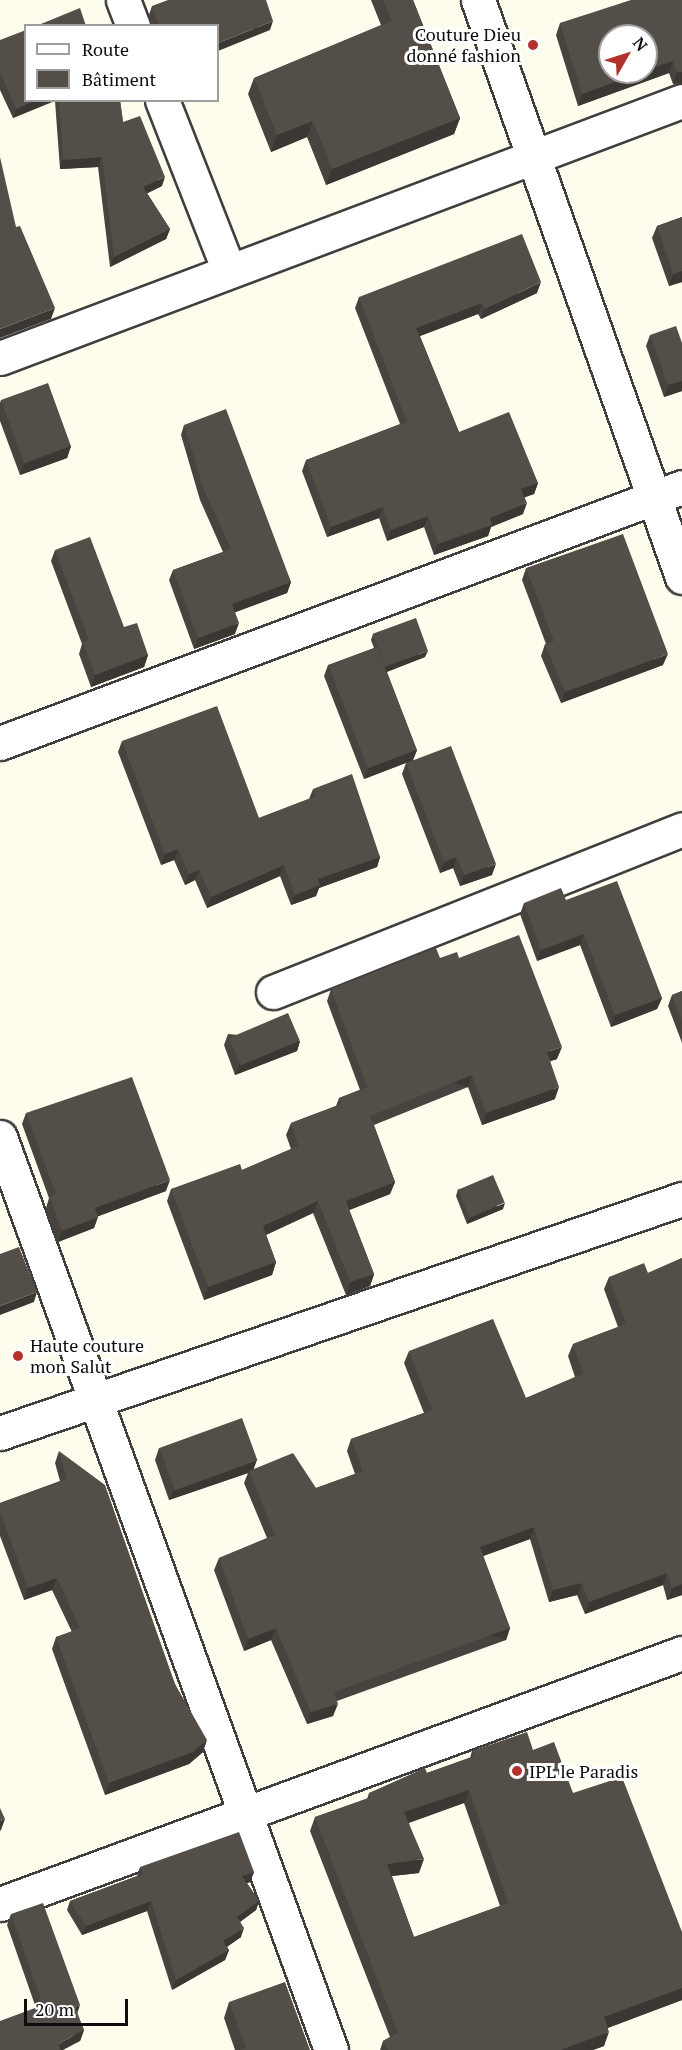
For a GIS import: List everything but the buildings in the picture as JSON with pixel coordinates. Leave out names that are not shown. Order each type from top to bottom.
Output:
[{"type":"street","points":[[123,0],[132,24]]},
{"type":"street","points":[[477,0],[667,492],[682,577]]},
{"type":"street","points":[[0,358],[228,268],[536,157],[682,100]]},
{"type":"street","points":[[163,102],[228,268]]},
{"type":"street","points":[[0,743],[667,492]]},
{"type":"street","points":[[273,992],[682,829]]},
{"type":"street","points":[[0,1137],[331,2050]]},
{"type":"street","points":[[0,1433],[94,1397],[682,1199]]},
{"type":"street","points":[[0,1904],[246,1817],[682,1653]]},
{"type":"place","name":"Couture Dieu donné fashion","points":[[533,45]]},
{"type":"place","name":"Haute couture mon Salut","points":[[18,1356]]},
{"type":"place","name":"IPL le Paradis","points":[[517,1771]]}]
